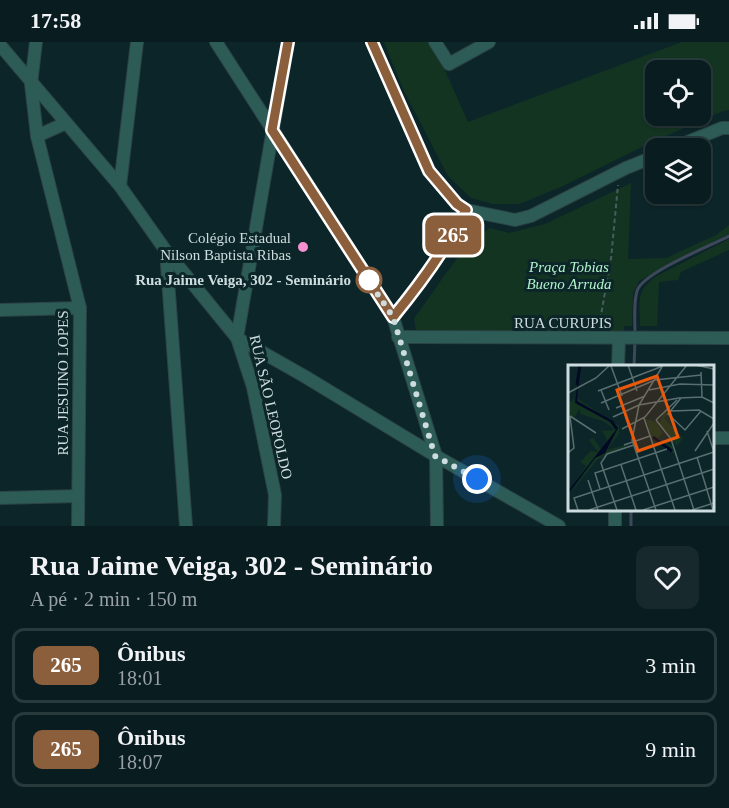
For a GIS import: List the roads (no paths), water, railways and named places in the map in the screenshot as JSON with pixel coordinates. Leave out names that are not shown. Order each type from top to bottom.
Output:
[{"type":"street","name":"RUA JESUINO LOPES","points":[[36,42],[32,84],[36,136],[80,308],[78,526]]},
{"type":"street","points":[[120,186],[137,42]]},
{"type":"street","points":[[216,42],[393,317],[435,456],[437,526]]},
{"type":"street","name":"RUA SÃO LEOPOLDO","points":[[274,526],[275,495],[253,387],[237,338],[288,42]]},
{"type":"street","points":[[372,42],[429,171],[457,204],[466,210],[515,220],[531,216],[645,161]]},
{"type":"street","points":[[435,42],[449,64],[489,42]]},
{"type":"street","points":[[0,45],[120,186],[166,250],[237,338],[435,456],[559,526]]},
{"type":"street","points":[[36,136],[66,123]]},
{"type":"street","points":[[698,138],[722,128],[729,128]]},
{"type":"street","points":[[393,317],[427,276],[466,210]]},
{"type":"street","points":[[166,250],[186,526]]},
{"type":"street","points":[[0,310],[80,308]]},
{"type":"street","name":"RUA CURUPIS","points":[[398,338],[729,338]]},
{"type":"street","points":[[618,365],[622,338]]},
{"type":"street","points":[[0,498],[78,496]]},
{"type":"waterway","points":[[635,333],[635,302],[639,287],[668,266],[729,236]]},
{"type":"waterway","points":[[634,365],[635,340]]},
{"type":"waterway","points":[[631,511],[631,526]]},
{"type":"place","name":"Colégio Estadual Nilson Baptista Ribas","points":[[303,247]]},
{"type":"place","name":"Rua Jaime Veiga, 302 - Seminário","points":[[369,280]]},
{"type":"park label","name":"Praça Tobias Bueno Arruda","points":[[569,276]]}]
